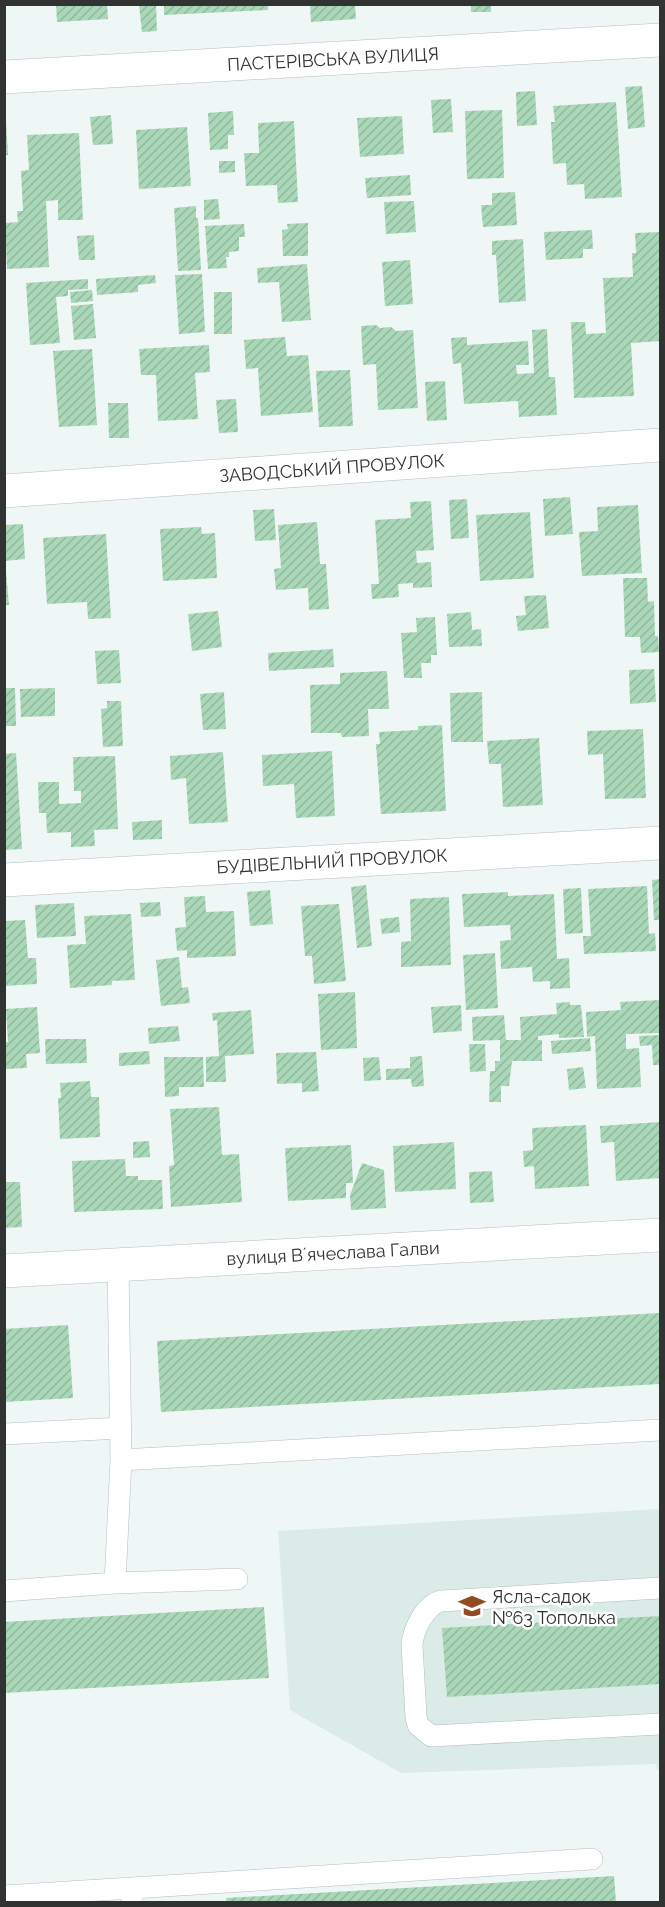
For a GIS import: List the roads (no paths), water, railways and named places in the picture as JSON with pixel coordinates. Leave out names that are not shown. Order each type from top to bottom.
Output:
[{"type":"street","name":"ПАСТЕРІВСЬКА ВУЛИЦЯ","points":[[4,77],[660,40]]},
{"type":"street","name":"ЗАВОДСЬКИЙ ПРОВУЛОК","points":[[4,491],[660,445]]},
{"type":"street","name":"БУДІВЕЛЬНИЙ ПРОВУЛОК","points":[[4,880],[660,843]]},
{"type":"street","name":"вулиця Вʼячеслава Галви","points":[[4,1271],[660,1234]]},
{"type":"lane","points":[[115,1583],[121,1460],[118,1265]]},
{"type":"lane","points":[[4,1434],[121,1428]]},
{"type":"lane","points":[[121,1460],[660,1430]]},
{"type":"lane","points":[[4,1591],[115,1583],[237,1579]]},
{"type":"lane","points":[[660,1588],[441,1601],[427,1609],[413,1635],[412,1645],[418,1725],[431,1736],[660,1724]]},
{"type":"lane","points":[[4,1896],[132,1895],[592,1858]]},
{"type":"place","name":"Ясла-садок №63 Тополька","points":[[472,1606]]}]
